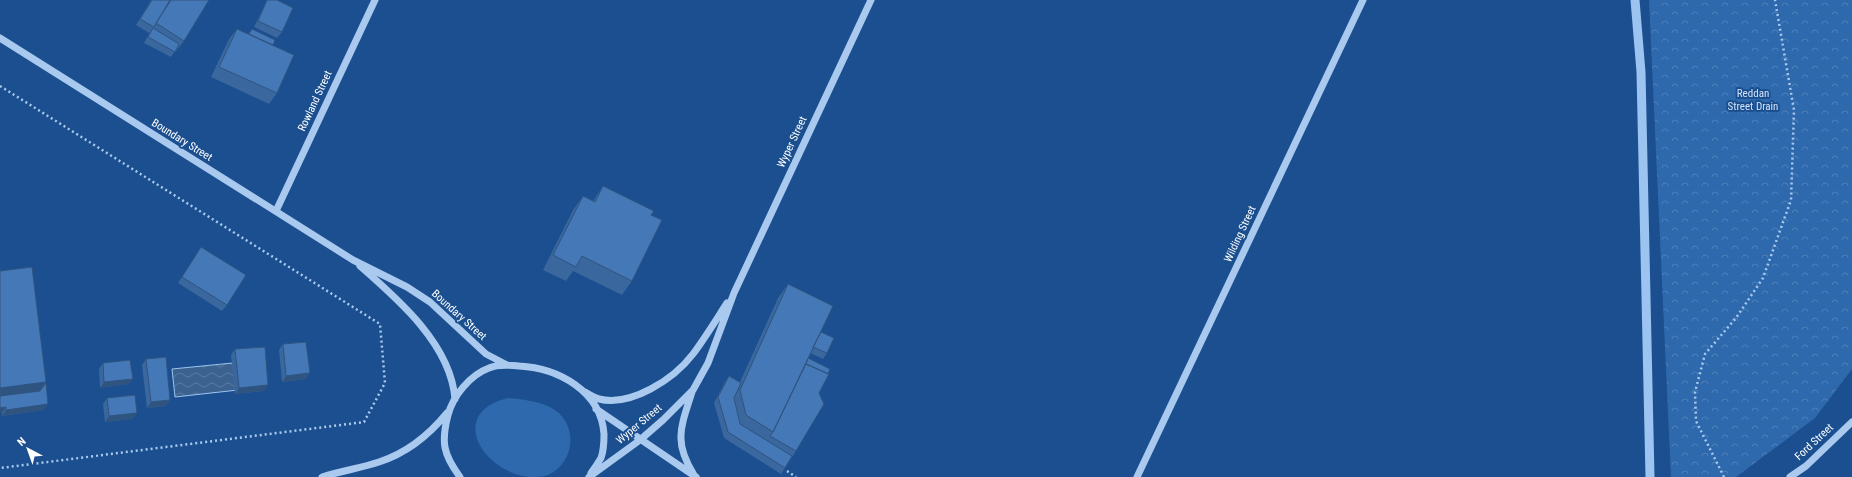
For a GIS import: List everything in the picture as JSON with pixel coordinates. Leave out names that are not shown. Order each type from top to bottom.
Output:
[{"type":"street","name":"Rowland Street","points":[[276,212],[375,0]]},
{"type":"street","name":"Wyper Street","points":[[589,477],[640,440],[663,420],[693,390],[708,363],[734,293],[871,0]]},
{"type":"street","name":"Wilding Street","points":[[1136,477],[1363,0]]},
{"type":"street","name":"Boundary Street","points":[[0,38],[353,260],[407,286],[424,298],[486,354],[507,365]]},
{"type":"street","name":"Boundary Street","points":[[353,260],[392,294],[421,325],[450,371],[455,399]]},
{"type":"street","name":"Wyper Street","points":[[584,392],[599,399],[615,400],[638,395],[663,382],[680,368],[692,355],[734,293]]},
{"type":"street","points":[[460,477],[446,453],[443,434],[449,411],[455,399],[476,375],[489,368],[507,365],[548,370],[567,379],[584,392],[596,408],[603,425],[604,443],[601,458],[589,477]]},
{"type":"street","points":[[693,390],[681,427],[680,445],[686,462],[696,477]]},
{"type":"street","points":[[596,408],[640,440],[696,477]]},
{"type":"street","points":[[322,477],[379,462],[404,451],[436,426],[449,411]]},
{"type":"street","name":"Ford Street","points":[[1790,477],[1806,466],[1852,422]]},
{"type":"path","points":[[1724,477],[1696,421],[1695,392],[1706,354],[1736,318],[1763,278],[1792,200],[1794,110],[1775,0]]},
{"type":"path","points":[[0,86],[380,324],[385,383],[364,422],[0,468]]},
{"type":"path","points":[[787,471],[796,477]]},
{"type":"green space","name":"Reddan Street Drain","points":[[1649,0],[1852,0],[1852,369],[1815,418],[1736,477],[1671,477]]},
{"type":"green space","points":[[508,398],[540,403],[550,407],[566,422],[570,442],[569,452],[557,469],[548,475],[541,477],[530,477],[513,473],[498,465],[486,454],[478,442],[475,429],[479,416],[489,406]]},
{"type":"water","points":[[253,361],[256,388],[175,397],[172,369]]},
{"type":"building","points":[[152,0],[170,0],[154,27],[140,19]]},
{"type":"building","points":[[171,0],[209,0],[184,41],[156,23]]},
{"type":"building","points":[[267,0],[277,0],[293,8],[282,32],[258,21]]},
{"type":"building","points":[[153,28],[179,44],[175,52],[148,37]]},
{"type":"building","points":[[237,29],[294,55],[277,93],[219,67]]},
{"type":"building","points":[[252,29],[275,40],[273,45],[249,34]]},
{"type":"building","points":[[603,186],[654,211],[651,215],[662,220],[632,281],[582,256],[576,267],[553,255],[583,196],[595,202]]},
{"type":"building","points":[[201,247],[246,275],[227,305],[182,277]]},
{"type":"building","points":[[32,267],[46,382],[0,388],[0,271]]},
{"type":"building","points":[[788,284],[833,306],[773,432],[746,415],[740,390]]},
{"type":"building","points":[[821,332],[834,338],[827,353],[813,347]]},
{"type":"building","points":[[306,342],[310,373],[286,376],[283,344]]},
{"type":"building","points":[[265,347],[268,385],[239,388],[235,349]]},
{"type":"building","points":[[166,357],[170,400],[151,402],[146,359]]},
{"type":"building","points":[[808,358],[830,369],[828,374],[806,364]]},
{"type":"building","points":[[130,360],[133,379],[104,382],[103,363]]},
{"type":"building","points":[[806,364],[829,374],[819,393],[824,404],[796,451],[770,436]]},
{"type":"building","points":[[729,376],[741,383],[734,398],[740,424],[792,456],[785,468],[728,432],[718,397]]},
{"type":"building","points":[[46,383],[48,404],[6,410],[6,407],[0,408],[0,396],[40,391]]},
{"type":"building","points":[[135,395],[137,413],[109,416],[107,398]]},
{"type":"waterway","points":[[1635,0],[1641,72],[1650,477]]}]
